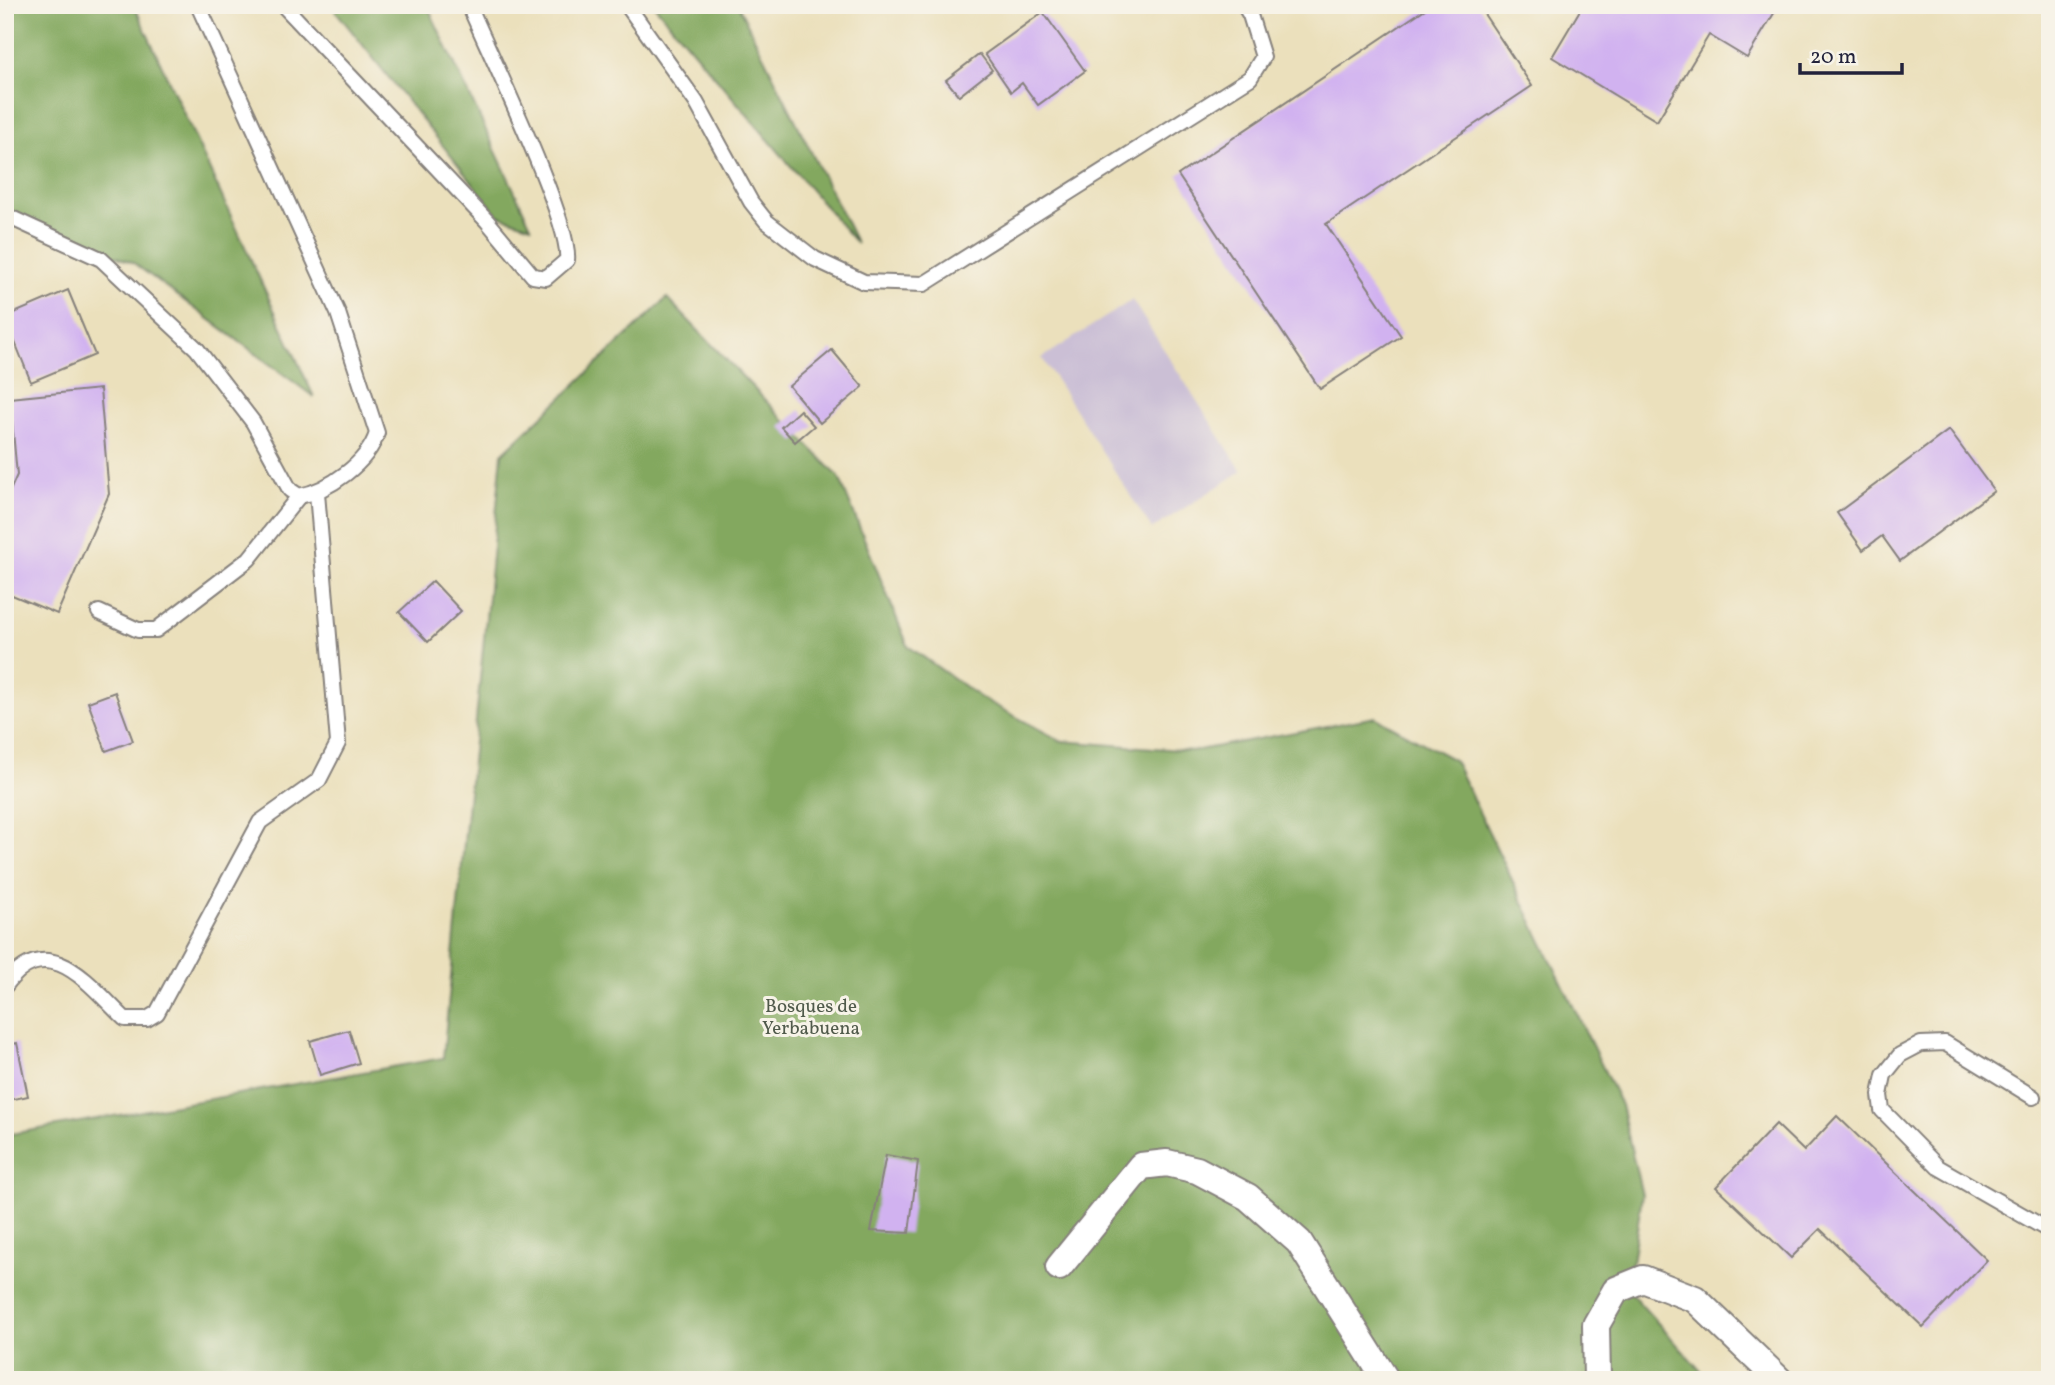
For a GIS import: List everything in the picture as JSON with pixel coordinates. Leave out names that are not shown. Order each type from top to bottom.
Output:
[{"type":"street","points":[[1059,1267],[1141,1166],[1167,1163],[1196,1170],[1248,1197],[1299,1242],[1386,1380]]},
{"type":"street","points":[[1597,1380],[1595,1325],[1616,1290],[1643,1279],[1695,1299],[1779,1380]]},
{"type":"lane","points":[[99,611],[138,630],[156,631],[249,559],[299,496],[317,493],[369,451],[377,433],[338,313],[198,5]]},
{"type":"lane","points":[[283,5],[487,221],[533,276],[546,278],[562,267],[567,260],[569,247],[545,183],[468,5]]},
{"type":"lane","points":[[627,5],[696,102],[751,202],[766,221],[815,259],[864,282],[924,284],[1250,78],[1262,57],[1250,15],[1244,5]]},
{"type":"lane","points":[[5,215],[101,259],[197,349],[253,422],[290,490],[299,496]]},
{"type":"lane","points":[[5,986],[17,970],[32,962],[52,960],[69,966],[125,1019],[147,1019],[157,1013],[260,822],[319,780],[338,743],[317,493]]},
{"type":"lane","points":[[2033,1097],[1945,1043],[1921,1044],[1900,1055],[1884,1076],[1880,1095],[1882,1110],[1938,1167],[2050,1231]]},
{"type":"shaded area","points":[[1132,300],[1242,471],[1152,529],[1042,358]]},
{"type":"green space","points":[[5,5],[134,5],[314,397],[132,262],[5,219]]},
{"type":"green space","points":[[331,5],[427,5],[531,226],[498,215]]},
{"type":"green space","points":[[654,5],[738,5],[857,244]]},
{"type":"green space","name":"Bosques de Yerbabuena","points":[[667,298],[839,477],[908,646],[981,698],[1061,741],[1193,751],[1375,717],[1454,760],[1621,1105],[1642,1195],[1628,1290],[1709,1380],[5,1380],[5,1135],[443,1058],[502,454]]},
{"type":"building","points":[[1431,5],[1478,5],[1532,86],[1326,224],[1401,336],[1320,389],[1178,175]]},
{"type":"building","points":[[1583,5],[1779,5],[1747,58],[1709,35],[1657,121],[1552,57]]},
{"type":"building","points":[[1043,12],[1085,71],[1038,105],[1022,83],[1011,92],[985,54]]},
{"type":"building","points":[[980,54],[992,70],[959,96],[946,80]]},
{"type":"building","points":[[68,290],[95,355],[31,382],[5,317]]},
{"type":"building","points":[[832,350],[863,387],[820,423],[789,386]]},
{"type":"building","points":[[100,389],[109,494],[57,614],[5,592],[5,502],[17,475],[10,398]]},
{"type":"building","points":[[800,410],[814,426],[795,442],[781,427]]},
{"type":"building","points":[[1949,430],[1994,491],[1900,561],[1882,536],[1863,550],[1837,513]]},
{"type":"building","points":[[433,581],[461,611],[428,642],[399,612]]},
{"type":"building","points":[[115,692],[133,741],[106,751],[88,702]]},
{"type":"building","points":[[349,1030],[359,1063],[320,1075],[310,1041]]},
{"type":"building","points":[[17,1043],[28,1096],[5,1101],[5,1046]]},
{"type":"building","points":[[1837,1116],[1987,1260],[1923,1327],[1820,1229],[1791,1258],[1716,1187],[1776,1124],[1804,1151]]},
{"type":"building","points":[[886,1155],[918,1161],[909,1233],[871,1231]]}]
